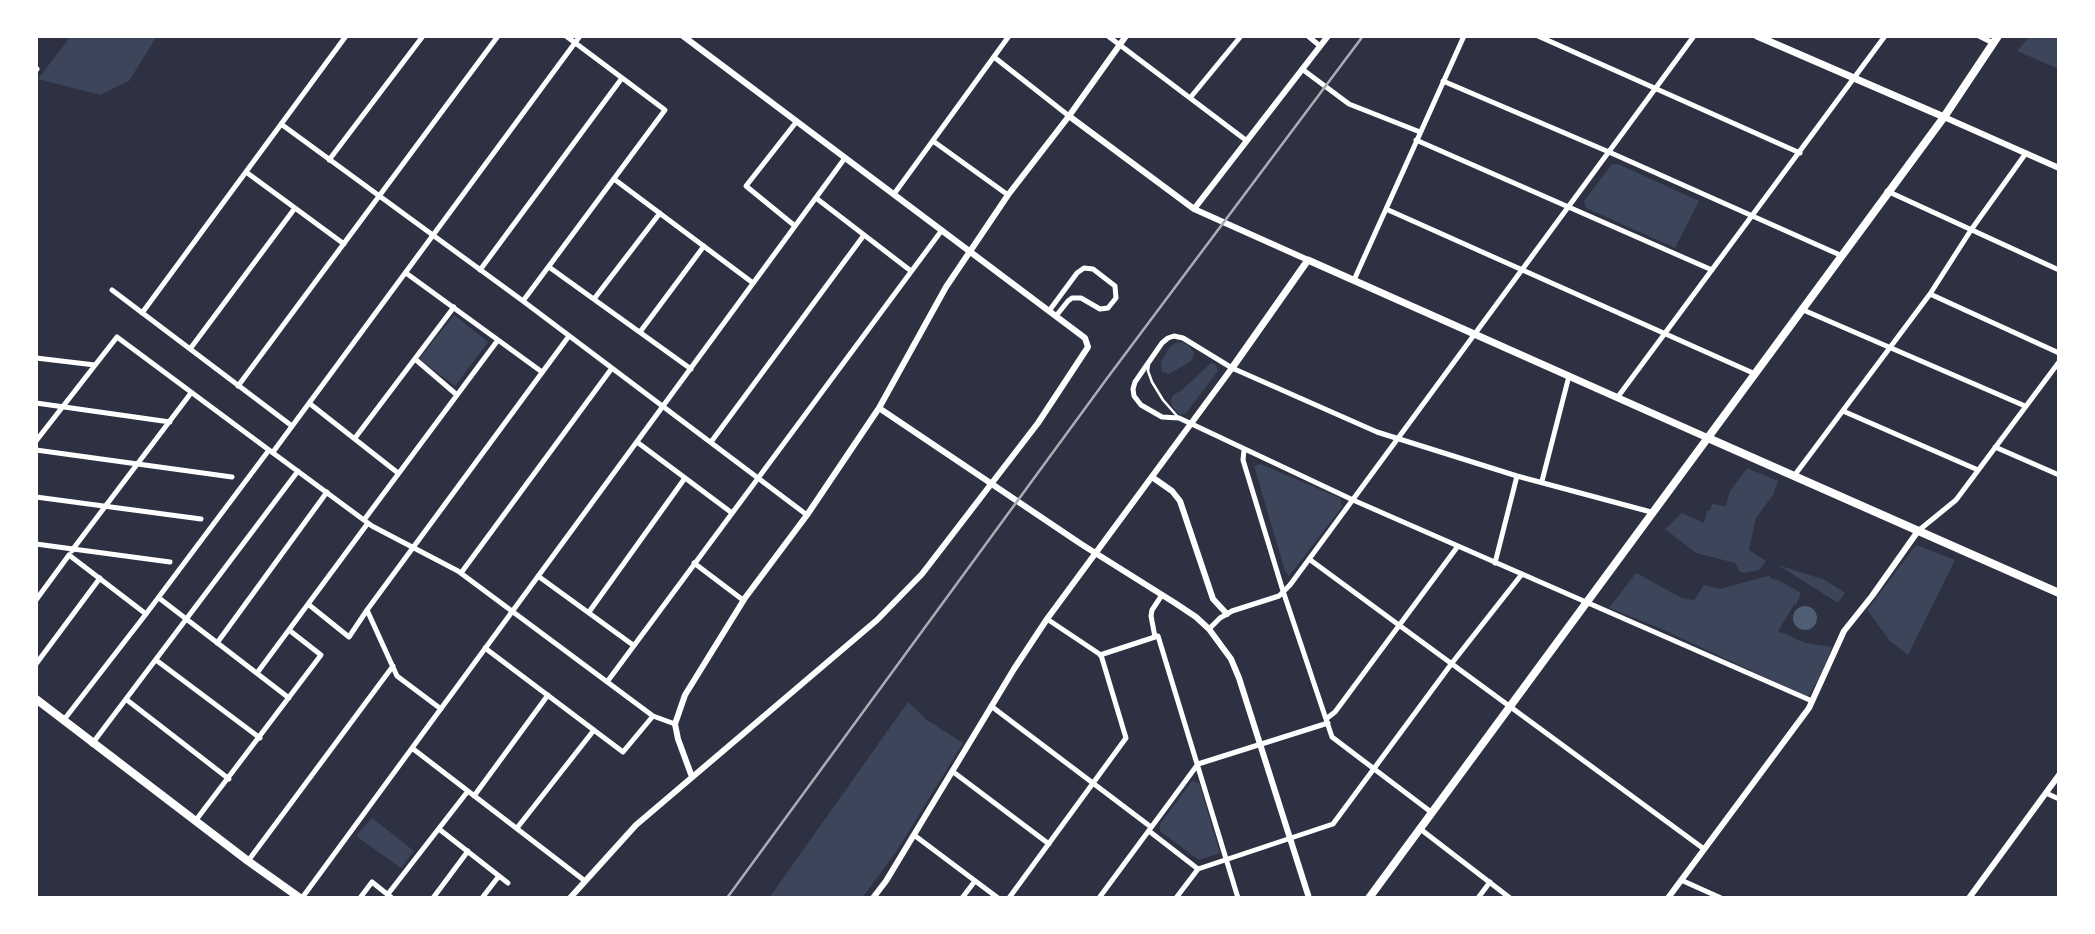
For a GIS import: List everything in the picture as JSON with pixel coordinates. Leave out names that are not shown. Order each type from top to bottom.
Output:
[{"type":"main road","points":[[1757,36],[1944,116]]},
{"type":"main road","points":[[1369,898],[1651,512],[1708,438],[1753,372],[1944,116],[1996,40]]},
{"type":"main road","points":[[1232,368],[1308,260],[2059,593]]},
{"type":"main road","points":[[36,699],[92,744],[196,820],[248,861],[301,898]]},
{"type":"street","points":[[142,313],[346,36]]},
{"type":"street","points":[[329,160],[422,36]]},
{"type":"street","points":[[238,386],[498,36]]},
{"type":"street","points":[[523,301],[665,110],[566,36]]},
{"type":"street","points":[[63,721],[292,426],[580,36]]},
{"type":"street","points":[[570,898],[636,825],[877,620],[922,574],[1038,423],[1088,347],[1087,341],[1056,316],[684,36]]},
{"type":"street","points":[[894,194],[1009,36]]},
{"type":"street","points":[[1108,36],[1246,141]]},
{"type":"street","points":[[692,777],[678,739],[675,724],[684,695],[744,600],[807,515],[879,408],[946,287],[970,251],[1008,195],[1069,116],[1126,36]]},
{"type":"street","points":[[1190,98],[1240,36]]},
{"type":"street","points":[[1308,36],[1320,46]]},
{"type":"street","points":[[1194,209],[1328,36]]},
{"type":"street","points":[[1354,280],[1464,36]]},
{"type":"street","points":[[1538,36],[1655,90],[1800,153]]},
{"type":"street","points":[[1209,629],[1227,614],[1278,596],[1309,560],[1694,36]]},
{"type":"street","points":[[1617,398],[1800,153],[1884,36]]},
{"type":"street","points":[[1979,36],[1996,40]]},
{"type":"street","points":[[994,57],[1069,116],[1194,209],[1308,260]]},
{"type":"street","points":[[1302,69],[1349,104],[1420,132]]},
{"type":"street","points":[[480,270],[622,78]]},
{"type":"street","points":[[1443,81],[1753,215],[1840,256]]},
{"type":"street","points":[[1944,116],[2059,168]]},
{"type":"street","points":[[795,226],[746,186],[797,121]]},
{"type":"street","points":[[281,124],[523,301],[807,515]]},
{"type":"street","points":[[1416,140],[1712,270]]},
{"type":"street","points":[[933,141],[1008,195]]},
{"type":"street","points":[[1794,476],[1930,294],[1971,230],[2026,153]]},
{"type":"street","points":[[301,898],[845,158]]},
{"type":"street","points":[[246,172],[344,244]]},
{"type":"street","points":[[614,179],[753,283]]},
{"type":"street","points":[[1887,192],[2059,270]]},
{"type":"street","points":[[816,198],[911,271]]},
{"type":"street","points":[[190,349],[295,208]]},
{"type":"street","points":[[1386,208],[1753,372]]},
{"type":"street","points":[[594,299],[660,213]]},
{"type":"street","points":[[606,682],[942,230]]},
{"type":"street","points":[[711,442],[864,235]]},
{"type":"street","points":[[640,332],[704,246]]},
{"type":"street","points":[[549,267],[691,369]]},
{"type":"street","points":[[1049,311],[1077,273],[1084,268],[1093,269],[1115,286],[1116,298],[1108,308],[1100,309],[1081,298],[1072,298],[1056,316]]},
{"type":"street","points":[[406,272],[542,372]]},
{"type":"street","points":[[112,290],[292,426]]},
{"type":"street","points":[[1930,294],[2059,353]]},
{"type":"street","points":[[355,438],[454,307]]},
{"type":"street","points":[[1801,309],[2025,406]]},
{"type":"street","points":[[308,604],[349,636],[569,336]]},
{"type":"street","points":[[1651,512],[1542,481],[1517,476],[1377,432],[1232,368],[1183,338],[1174,336],[1162,343],[1135,382],[1133,389],[1134,396],[1151,411],[1162,416],[1179,418],[1190,425],[1353,500],[1812,701]]},
{"type":"street","points":[[36,441],[117,337],[366,521],[461,573],[653,716],[675,724]]},
{"type":"street","points":[[257,673],[308,604],[398,473],[498,340]]},
{"type":"street","points":[[36,358],[95,365]]},
{"type":"street","points":[[415,359],[457,395]]},
{"type":"street","points":[[1668,898],[1812,701],[1844,631],[1872,596],[1918,531],[1956,500],[2059,362]]},
{"type":"street","points":[[461,573],[612,368]]},
{"type":"street","points":[[873,898],[886,881],[991,706],[1047,619],[1232,368]]},
{"type":"street","points":[[1542,481],[1569,376]]},
{"type":"street","points":[[36,600],[39,591],[69,555],[192,393]]},
{"type":"street","points":[[36,403],[170,422]]},
{"type":"street","points":[[309,403],[398,473]]},
{"type":"street","points":[[879,408],[1095,553],[1196,617],[1209,629],[1231,659],[1239,678],[1309,898]]},
{"type":"street","points":[[1843,411],[1978,470]]},
{"type":"street","points":[[637,442],[732,513]]},
{"type":"street","points":[[1995,447],[2059,475]]},
{"type":"street","points":[[36,450],[232,477]]},
{"type":"street","points":[[1244,450],[1243,460],[1283,591],[1332,737],[1431,812]]},
{"type":"street","points":[[92,744],[298,471]]},
{"type":"street","points":[[1495,562],[1517,476]]},
{"type":"street","points":[[1152,477],[1172,490],[1180,501],[1213,598],[1227,614]]},
{"type":"street","points":[[590,612],[685,478]]},
{"type":"street","points":[[217,643],[327,492]]},
{"type":"street","points":[[36,497],[201,519]]},
{"type":"street","points":[[36,544],[170,562]]},
{"type":"street","points":[[1099,898],[1198,764],[1327,721],[1458,546]]},
{"type":"street","points":[[69,555],[146,614]]},
{"type":"street","points":[[1309,560],[1510,705],[1704,849]]},
{"type":"street","points":[[694,563],[744,600]]},
{"type":"street","points":[[1176,898],[1198,868],[1333,824],[1452,663],[1522,574]]},
{"type":"street","points":[[538,576],[633,645]]},
{"type":"street","points":[[36,664],[100,578]]},
{"type":"street","points":[[1155,637],[1151,616],[1152,610],[1162,595]]},
{"type":"street","points":[[158,598],[289,698]]},
{"type":"street","points":[[367,610],[397,676],[441,709]]},
{"type":"street","points":[[1009,898],[1126,738],[1100,655],[1047,619]]},
{"type":"street","points":[[196,820],[322,655],[289,630]]},
{"type":"street","points":[[1100,655],[1158,636],[1238,898]]},
{"type":"street","points":[[485,648],[623,752],[653,716]]},
{"type":"street","points":[[156,660],[260,738]]},
{"type":"street","points":[[248,861],[393,666]]},
{"type":"street","points":[[474,796],[548,695]]},
{"type":"street","points":[[126,700],[229,779]]},
{"type":"street","points":[[991,706],[1093,783],[1198,868]]},
{"type":"street","points":[[517,828],[594,730]]},
{"type":"street","points":[[412,748],[585,881]]},
{"type":"street","points":[[952,771],[1048,844]]},
{"type":"street","points":[[1969,898],[2059,775]]},
{"type":"street","points":[[360,898],[372,882],[390,896],[468,791]]},
{"type":"street","points":[[2046,793],[2059,799]]},
{"type":"street","points":[[1419,828],[1510,898]]},
{"type":"street","points":[[439,829],[508,882]]},
{"type":"street","points":[[914,835],[998,898]]},
{"type":"street","points":[[433,898],[468,852]]},
{"type":"street","points":[[482,898],[499,876]]},
{"type":"street","points":[[1681,880],[1721,898]]},
{"type":"street","points":[[962,898],[975,881]]},
{"type":"street","points":[[1478,898],[1490,882]]},
{"type":"lane","points":[[1149,362],[1148,371],[1152,382],[1163,400],[1179,418]]},
{"type":"shaded area","points":[[71,36],[157,36],[129,81],[100,95],[38,79]]},
{"type":"shaded area","points":[[2030,36],[2059,36],[2059,69],[2017,51]]},
{"type":"shaded area","points":[[1612,164],[1618,164],[1699,201],[1675,248],[1586,208],[1584,201]]},
{"type":"shaded area","points":[[454,315],[488,342],[455,386],[419,359]]},
{"type":"shaded area","points":[[1182,342],[1189,346],[1194,353],[1193,358],[1190,362],[1169,374],[1162,372],[1162,360],[1170,347]]},
{"type":"shaded area","points":[[1211,363],[1216,365],[1218,371],[1186,413],[1180,415],[1172,406],[1171,400],[1173,395],[1182,390]]},
{"type":"shaded area","points":[[1261,464],[1340,498],[1342,507],[1289,576],[1285,571],[1254,466]]},
{"type":"shaded area","points":[[1747,468],[1778,481],[1773,495],[1756,518],[1749,550],[1766,561],[1759,570],[1745,573],[1740,572],[1735,563],[1696,553],[1665,529],[1682,513],[1704,523],[1707,510],[1709,511],[1712,504],[1726,506],[1730,491]]},
{"type":"shaded area","points":[[1916,545],[1955,560],[1908,655],[1890,641],[1867,610]]},
{"type":"shaded area","points":[[1778,565],[1825,580],[1845,593],[1838,603]]},
{"type":"shaded area","points":[[1636,573],[1682,598],[1694,600],[1704,585],[1720,589],[1771,575],[1770,578],[1780,581],[1801,593],[1796,605],[1794,605],[1778,631],[1806,643],[1832,647],[1821,675],[1808,697],[1657,627],[1609,608]]},
{"type":"shaded area","points":[[1805,606],[1810,607],[1816,613],[1816,623],[1810,629],[1805,630],[1800,629],[1794,623],[1793,618],[1794,613],[1800,607]]},
{"type":"shaded area","points":[[908,702],[927,720],[963,743],[896,852],[862,898],[769,898]]},
{"type":"shaded area","points":[[1192,781],[1199,783],[1220,853],[1199,860],[1160,831],[1160,824]]},
{"type":"shaded area","points":[[372,818],[414,851],[401,868],[356,836]]},
{"type":"railway","points":[[727,898],[1108,377],[1363,36]]}]
